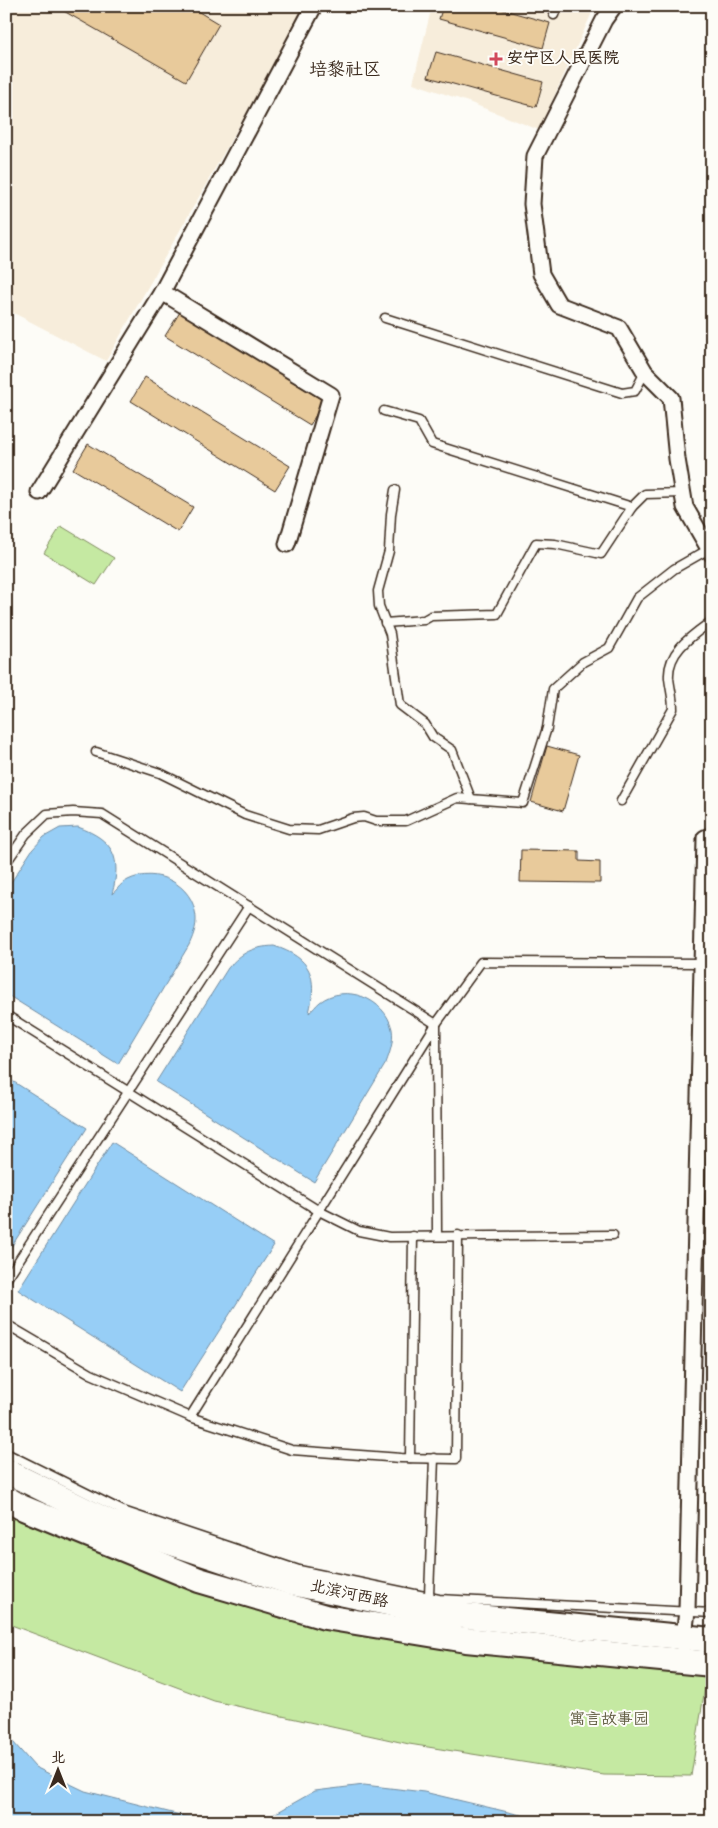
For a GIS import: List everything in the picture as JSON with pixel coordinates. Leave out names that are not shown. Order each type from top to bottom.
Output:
[{"type":"main road","name":"北滨河西路","points":[[6,1470],[112,1523],[292,1583],[435,1613],[712,1640]]},
{"type":"main road","name":"北滨河西路","points":[[6,1498],[21,1507],[199,1580],[325,1617],[466,1640],[712,1664]]},
{"type":"street","points":[[39,492],[162,292],[314,6]]},
{"type":"street","points":[[614,6],[604,20],[535,156],[532,204],[542,274],[559,305],[619,328],[646,372],[671,398],[685,507],[710,551]]},
{"type":"street","points":[[162,292],[331,395],[288,544]]},
{"type":"street","points":[[681,1661],[687,1611],[706,838],[712,835]]},
{"type":"lane","points":[[554,15],[557,6]]},
{"type":"lane","points":[[386,318],[622,393],[635,392],[646,372]]},
{"type":"lane","points":[[384,411],[419,422],[432,444],[632,507]]},
{"type":"lane","points":[[395,490],[391,514],[389,551],[378,591],[379,606],[390,634],[400,705],[425,724],[433,738],[452,750],[471,799]]},
{"type":"lane","points":[[386,622],[424,620],[431,616],[497,614],[536,543],[555,544],[601,554],[632,507],[645,494],[683,493]]},
{"type":"lane","points":[[96,752],[160,772],[245,816],[289,829],[318,830],[353,818],[364,817],[376,820],[406,820],[441,803],[457,798],[523,803],[547,728],[553,689],[583,662],[609,648],[637,598],[674,569],[710,551]]},
{"type":"lane","points":[[621,801],[673,709],[673,693],[669,678],[670,664],[677,651],[692,636],[712,621]]},
{"type":"lane","points":[[6,863],[26,834],[47,814],[73,812],[102,814],[436,1024]]},
{"type":"lane","points":[[6,1280],[249,906]]},
{"type":"lane","points":[[190,1417],[436,1024],[480,962],[702,963]]},
{"type":"lane","points":[[6,1016],[319,1211],[359,1231],[389,1237],[437,1235],[613,1235]]},
{"type":"lane","points":[[436,1024],[437,1235]]},
{"type":"lane","points":[[6,1324],[91,1374],[190,1417],[292,1450],[410,1458],[456,1459],[458,1235]]},
{"type":"lane","points":[[410,1458],[413,1236]]},
{"type":"lane","points":[[6,1453],[123,1511],[299,1570],[429,1596],[712,1614]]},
{"type":"lane","points":[[429,1596],[434,1458]]},
{"type":"shaded area","points":[[6,6],[307,6],[106,361],[6,309]]},
{"type":"shaded area","name":"安宁区人民医院","points":[[432,6],[595,6],[539,130],[471,103],[413,83]]},
{"type":"green space","points":[[61,526],[114,558],[96,585],[44,553]]},
{"type":"green space","name":"寓言故事园","points":[[6,1513],[285,1620],[504,1655],[707,1675],[691,1776],[604,1775],[409,1744],[214,1701],[6,1623]]},
{"type":"water","points":[[78,827],[100,838],[112,852],[116,870],[112,894],[123,883],[133,878],[144,875],[156,876],[176,884],[185,891],[191,900],[196,915],[195,928],[189,945],[118,1064],[6,994],[6,890],[32,850],[44,837],[60,828]]},
{"type":"water","points":[[274,946],[296,956],[309,970],[313,989],[309,1013],[320,1002],[330,996],[352,994],[373,1002],[381,1009],[388,1018],[392,1029],[392,1043],[386,1063],[314,1182],[156,1082],[228,968],[248,951]]},
{"type":"water","points":[[6,1077],[87,1128],[6,1255]]},
{"type":"water","points":[[112,1142],[274,1245],[180,1392],[18,1290]]},
{"type":"water","points":[[6,1734],[35,1767],[85,1791],[184,1816],[233,1822],[6,1822]]},
{"type":"water","points":[[364,1785],[424,1792],[550,1822],[236,1822],[269,1817],[315,1791]]},
{"type":"building","points":[[55,6],[189,6],[219,24],[186,81]]},
{"type":"building","points":[[443,6],[490,6],[550,23],[543,48],[439,19]]},
{"type":"building","points":[[436,52],[543,82],[536,107],[428,77]]},
{"type":"building","points":[[180,312],[324,401],[310,425],[165,336]]},
{"type":"building","points":[[145,377],[290,466],[275,490],[131,401]]},
{"type":"building","points":[[88,444],[193,507],[178,532],[73,469]]},
{"type":"building","points":[[547,746],[579,755],[563,811],[531,802]]},
{"type":"building","points":[[521,850],[579,851],[579,861],[600,862],[600,883],[520,882]]},
{"type":"place","name":"安宁区人民医院","points":[[496,59]]},
{"type":"district","name":"培黎社区","points":[[345,71]]}]
